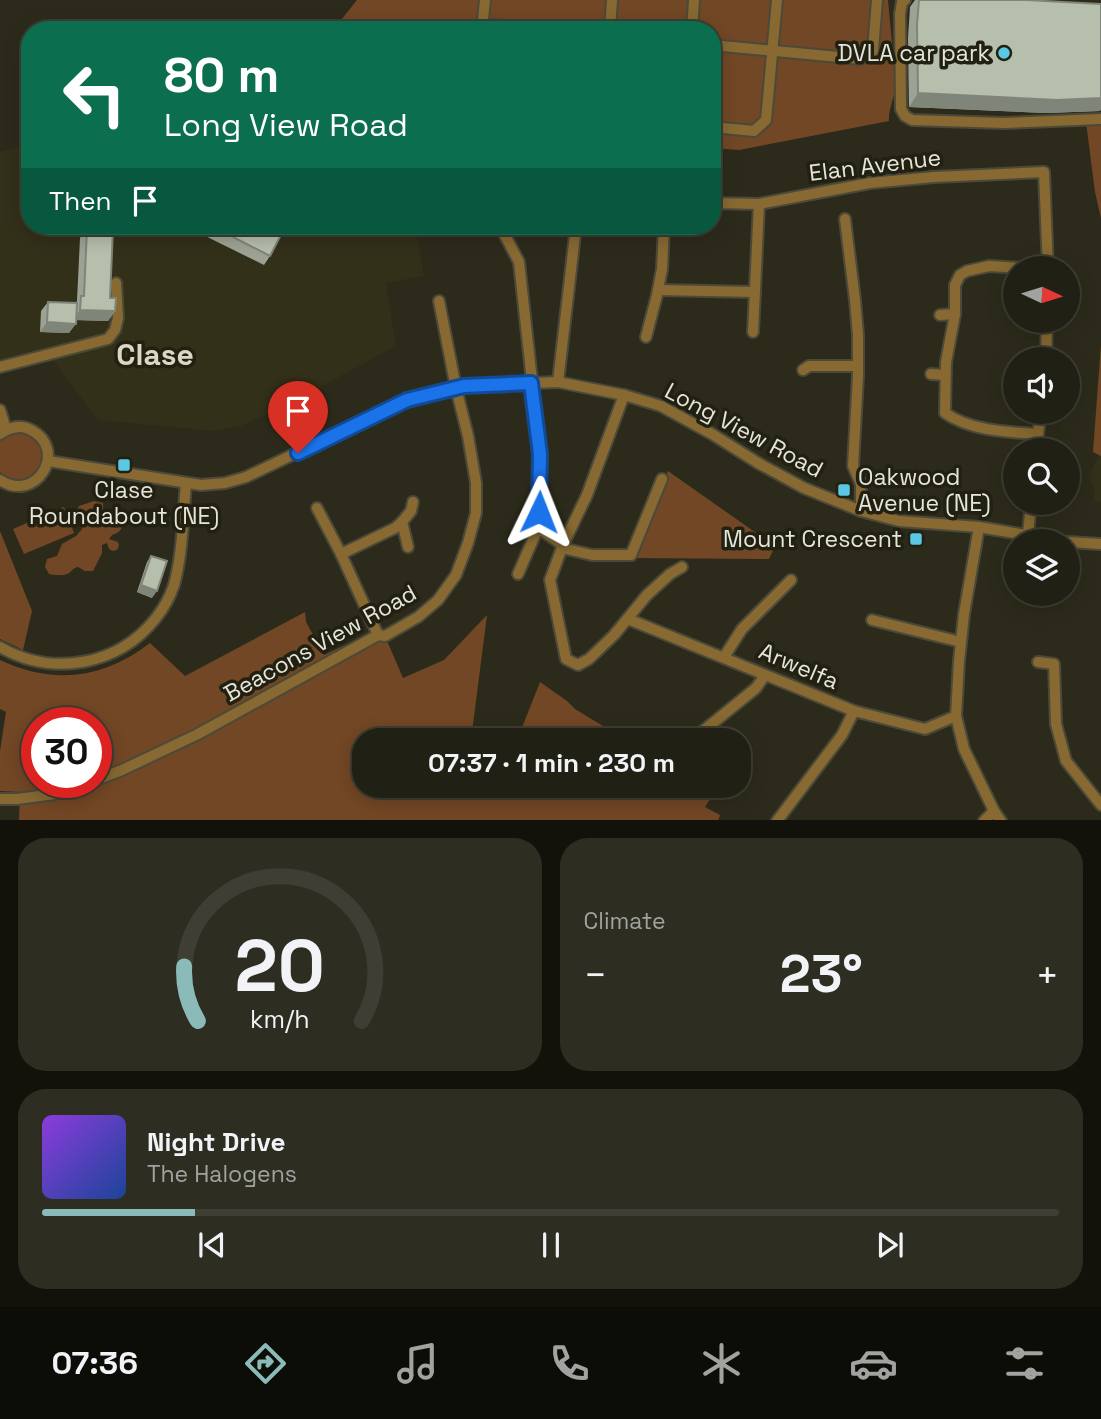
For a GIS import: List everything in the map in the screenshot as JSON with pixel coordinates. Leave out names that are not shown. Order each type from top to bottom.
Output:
[{"type":"street","points":[[483,21],[485,0]]},
{"type":"street","points":[[611,21],[612,0]]},
{"type":"street","points":[[693,21],[694,0]]},
{"type":"street","points":[[721,128],[754,131],[765,120],[777,0]]},
{"type":"street","points":[[721,46],[860,59],[873,51],[877,0]]},
{"type":"street","points":[[905,0],[902,2],[900,14],[901,109],[905,116],[912,120],[1004,123],[1101,119]]},
{"type":"street","name":"Elan Avenue","points":[[721,203],[759,204],[870,183],[1044,172],[1048,256]]},
{"type":"street","points":[[753,332],[759,204]]},
{"type":"street","points":[[845,219],[855,300],[858,366],[853,466],[861,484],[861,511]]},
{"type":"street","points":[[506,235],[519,262],[540,454],[538,528],[518,574]]},
{"type":"street","points":[[558,382],[575,235]]},
{"type":"street","points":[[646,337],[662,269],[664,235]]},
{"type":"street","points":[[1003,267],[989,266],[967,271],[960,275],[955,285],[952,335],[946,362],[944,413],[964,423],[1004,432],[1038,434]]},
{"type":"street","points":[[0,367],[108,339],[115,330],[118,318],[116,283]]},
{"type":"street","points":[[658,290],[755,292]]},
{"type":"street","name":"Beacons View Road","points":[[112,774],[198,734],[378,635],[384,636],[418,617],[438,600],[456,575],[476,513],[476,483],[439,301]]},
{"type":"street","points":[[940,315],[954,314]]},
{"type":"street","points":[[803,370],[809,366],[858,366]]},
{"type":"street","points":[[931,374],[946,375]]},
{"type":"street","name":"Long View Road","points":[[48,461],[201,485],[225,483],[246,477],[407,400],[456,388],[558,382],[624,395],[661,407],[804,488],[861,511],[899,521],[1003,531]]},
{"type":"street","points":[[624,395],[587,495],[562,546],[550,580],[566,659],[578,665],[589,659],[647,595],[682,567]]},
{"type":"street","points":[[0,411],[3,431],[16,426],[38,434],[46,445],[48,461],[43,473],[34,482],[11,486],[0,480]]},
{"type":"street","points":[[1038,438],[1039,424]]},
{"type":"street","points":[[538,528],[562,546],[592,555],[631,555],[662,479]]},
{"type":"street","points":[[0,647],[9,653],[41,662],[85,662],[107,656],[144,633],[163,609],[173,587],[180,553],[186,483]]},
{"type":"street","points":[[341,554],[395,528],[411,511],[413,502]]},
{"type":"street","points":[[317,508],[378,635]]},
{"type":"street","points":[[402,522],[408,547]]},
{"type":"street","points":[[979,527],[961,642],[956,716],[964,749],[998,816]]},
{"type":"street","points":[[1080,543],[1101,544]]},
{"type":"street","points":[[724,657],[742,629],[791,580]]},
{"type":"street","name":"Arwelfa","points":[[628,619],[854,711],[925,729],[956,716]]},
{"type":"street","points":[[872,620],[961,642]]},
{"type":"street","points":[[1038,662],[1054,664],[1056,724],[1066,761],[1101,805]]},
{"type":"street","points":[[707,728],[756,688],[765,675]]},
{"type":"street","points":[[777,820],[842,735],[854,711]]},
{"type":"street","points":[[0,799],[25,798]]},
{"type":"shaded area","points":[[357,0],[888,0],[896,85],[889,121],[739,150],[721,149],[721,21],[340,21]]},
{"type":"shaded area","points":[[1086,122],[1101,122],[1101,218],[1095,192]]},
{"type":"shaded area","points":[[21,146],[21,235],[417,235],[424,276],[386,283],[396,346],[296,400],[239,427],[212,431],[98,420],[52,359],[2,372],[0,152]]},
{"type":"shaded area","points":[[1101,345],[1101,502],[1094,501],[1095,491],[1090,474],[1099,455],[1093,452]]},
{"type":"shaded area","points":[[1101,345],[1101,456],[1093,452]]},
{"type":"shaded area","points":[[9,434],[32,437],[40,446],[42,456],[40,466],[33,475],[24,480],[13,480],[0,472],[0,441]]},
{"type":"shaded area","points":[[668,471],[776,544],[769,559],[633,558]]},
{"type":"shaded area","points":[[94,501],[103,503],[103,518],[118,517],[122,523],[120,531],[109,539],[118,542],[117,550],[109,549],[107,543],[102,545],[102,553],[93,571],[78,567],[65,575],[49,574],[45,567],[47,559],[57,556],[62,544],[82,529],[77,519],[79,506]]},
{"type":"shaded area","points":[[64,507],[74,533],[24,554],[13,529]]},
{"type":"shaded area","points":[[0,531],[32,611],[23,650],[0,639]]},
{"type":"shaded area","points":[[305,612],[306,622],[324,655],[368,634],[385,636],[403,678],[444,660],[487,615],[473,728],[352,728],[352,798],[711,798],[705,807],[720,815],[718,820],[19,820],[20,792],[0,791],[0,751],[6,712],[0,709],[0,660],[39,673],[59,675],[96,671],[133,655],[150,643],[185,676]]},
{"type":"shaded area","points":[[540,682],[575,709],[606,728],[522,728]]},
{"type":"building","name":"DVLA car park","points":[[919,0],[1026,0],[1101,4],[1101,98],[1057,100],[918,93]]},
{"type":"building","points":[[87,235],[113,235],[110,298],[116,298],[115,311],[80,310],[81,296],[84,296]]},
{"type":"building","points":[[229,235],[281,235],[270,256]]},
{"type":"building","points":[[48,302],[77,303],[76,324],[47,322]]},
{"type":"building","points":[[151,556],[167,561],[157,591],[141,585]]},
{"type":"place","name":"DVLA car park","points":[[1004,53]]},
{"type":"place","name":"Clase Roundabout (NE)","points":[[124,465]]},
{"type":"place","name":"Oakwood Avenue (NE)","points":[[844,490]]},
{"type":"place","name":"Mount Crescent","points":[[916,539]]},
{"type":"district","name":"Clase","points":[[155,354]]},
{"type":"route","points":[[298,453],[407,400],[464,386],[531,383],[540,454],[539,512]]}]
